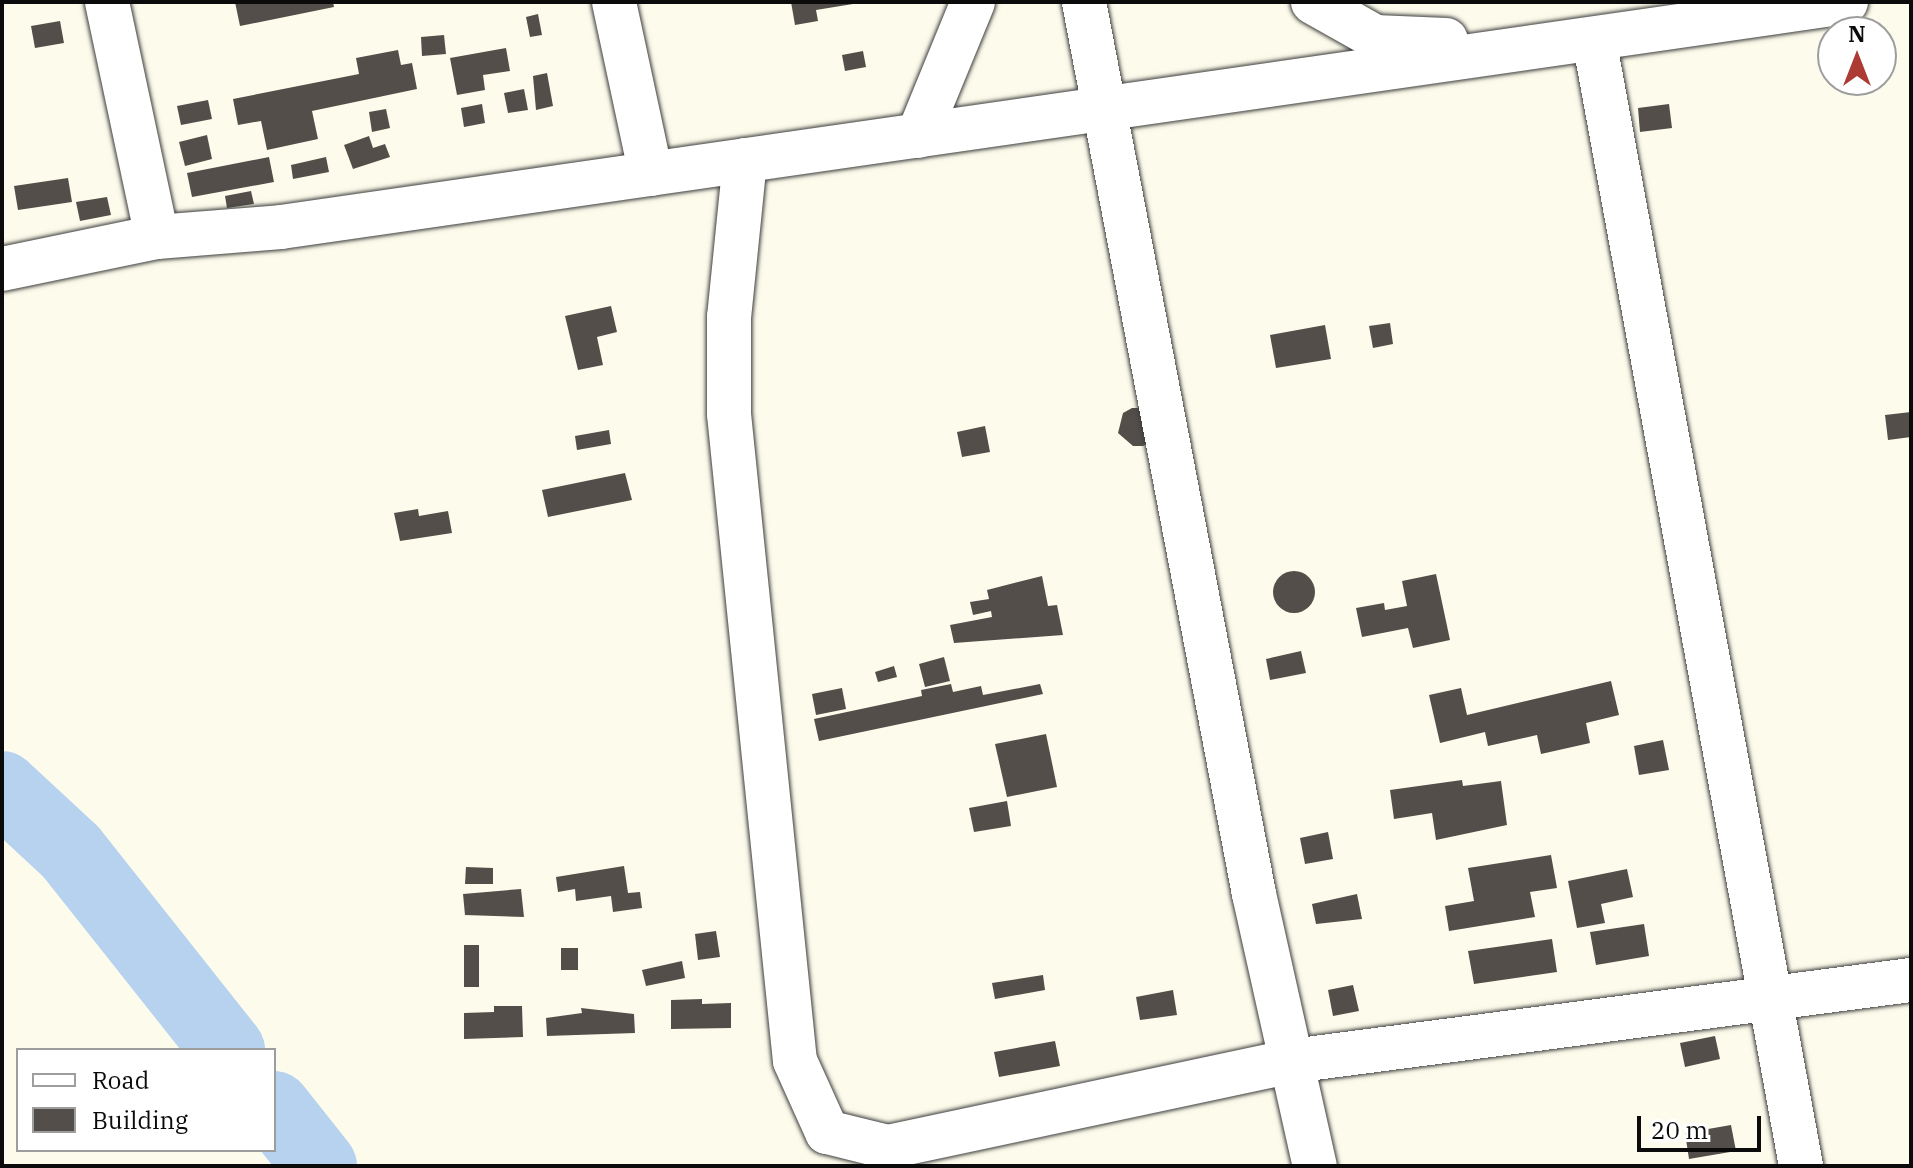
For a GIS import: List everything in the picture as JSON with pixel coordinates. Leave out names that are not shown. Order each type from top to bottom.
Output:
[{"type":"street","points":[[107,2],[157,237]]},
{"type":"street","points":[[614,2],[651,174]]},
{"type":"street","points":[[918,136],[973,2]]},
{"type":"street","points":[[1084,2],[1254,894],[1315,1166]]},
{"type":"street","points":[[1313,2],[1375,37],[1549,45]]},
{"type":"street","points":[[2,269],[157,237],[281,227],[1846,2]]},
{"type":"street","points":[[1594,39],[1801,1166]]},
{"type":"street","points":[[745,160],[729,317],[729,414],[795,1061],[827,1132],[888,1147],[1292,1061],[1911,980]]},
{"type":"building","points":[[235,2],[333,2],[334,7],[240,26]]},
{"type":"building","points":[[791,2],[853,4],[816,10],[818,21],[795,25]]},
{"type":"building","points":[[538,14],[542,35],[530,37],[526,17]]},
{"type":"building","points":[[60,21],[64,43],[35,48],[31,26]]},
{"type":"building","points":[[444,35],[446,54],[422,56],[421,37]]},
{"type":"building","points":[[506,48],[510,71],[483,75],[485,90],[457,95],[450,58]]},
{"type":"building","points":[[398,50],[401,65],[412,63],[417,89],[312,111],[318,139],[267,150],[261,121],[238,125],[233,99],[359,74],[356,58]]},
{"type":"building","points":[[863,51],[866,67],[845,71],[842,55]]},
{"type":"building","points":[[547,73],[553,106],[536,110],[533,76]]},
{"type":"building","points":[[524,89],[528,110],[508,113],[504,93]]},
{"type":"building","points":[[208,100],[212,119],[181,125],[177,106]]},
{"type":"building","points":[[482,104],[485,123],[464,127],[461,108]]},
{"type":"building","points":[[1669,104],[1672,128],[1640,132],[1638,108]]},
{"type":"building","points":[[386,109],[390,128],[372,132],[369,112]]},
{"type":"building","points":[[207,135],[212,159],[185,166],[179,142]]},
{"type":"building","points":[[369,136],[373,148],[385,144],[390,157],[353,169],[344,145]]},
{"type":"building","points":[[269,157],[274,182],[192,197],[187,173]]},
{"type":"building","points":[[326,157],[329,172],[293,179],[291,165]]},
{"type":"building","points":[[68,178],[72,202],[18,210],[14,186]]},
{"type":"building","points":[[251,191],[254,204],[227,208],[225,196]]},
{"type":"building","points":[[107,197],[111,215],[80,221],[76,202]]},
{"type":"building","points":[[611,306],[617,332],[597,337],[603,365],[578,370],[565,316]]},
{"type":"building","points":[[1390,323],[1393,344],[1373,348],[1369,326]]},
{"type":"building","points":[[1325,325],[1331,359],[1276,368],[1270,335]]},
{"type":"building","points":[[1132,408],[1142,408],[1152,441],[1143,446],[1133,446],[1118,433],[1123,413]]},
{"type":"building","points":[[1911,412],[1911,437],[1888,440],[1885,415]]},
{"type":"building","points":[[985,426],[990,452],[962,457],[957,432]]},
{"type":"building","points":[[609,430],[611,444],[577,450],[575,436]]},
{"type":"building","points":[[625,473],[632,500],[548,517],[542,490]]},
{"type":"building","points":[[418,509],[419,516],[448,511],[452,533],[400,541],[394,513]]},
{"type":"building","points":[[1294,571],[1309,577],[1315,592],[1309,607],[1294,613],[1279,607],[1273,592],[1279,577]]},
{"type":"building","points":[[1436,574],[1450,640],[1413,648],[1408,628],[1362,637],[1356,608],[1384,603],[1385,610],[1407,606],[1402,581]]},
{"type":"building","points":[[1042,576],[1048,606],[1057,605],[1063,635],[954,643],[950,625],[992,617],[991,611],[973,615],[970,602],[989,599],[987,590]]},
{"type":"building","points":[[1301,651],[1306,673],[1270,680],[1266,659]]},
{"type":"building","points":[[944,657],[950,681],[925,687],[919,664]]},
{"type":"building","points":[[894,666],[897,677],[878,682],[875,672]]},
{"type":"building","points":[[1611,681],[1619,715],[1586,723],[1590,743],[1541,754],[1537,735],[1488,746],[1485,732],[1440,743],[1429,695],[1461,688],[1467,715]]},
{"type":"building","points":[[951,684],[953,692],[981,686],[983,695],[1040,684],[1043,694],[819,741],[814,719],[922,696],[921,690]]},
{"type":"building","points":[[842,688],[846,709],[816,715],[812,694]]},
{"type":"building","points":[[1046,734],[1057,787],[1007,797],[995,744]]},
{"type":"building","points":[[1663,740],[1669,770],[1639,775],[1634,746]]},
{"type":"building","points":[[1462,780],[1463,786],[1501,781],[1507,825],[1436,840],[1432,813],[1394,819],[1390,790]]},
{"type":"building","points":[[1007,801],[1011,826],[974,832],[969,808]]},
{"type":"building","points":[[1328,832],[1333,859],[1305,864],[1300,838]]},
{"type":"building","points":[[1551,855],[1557,888],[1530,892],[1535,917],[1449,931],[1445,906],[1474,901],[1468,868]]},
{"type":"building","points":[[624,866],[628,893],[640,892],[642,908],[613,912],[611,896],[576,901],[575,889],[558,892],[556,877]]},
{"type":"building","points":[[466,867],[493,868],[493,884],[465,884]]},
{"type":"building","points":[[1627,869],[1633,897],[1601,904],[1605,923],[1577,928],[1568,881]]},
{"type":"building","points":[[521,889],[524,917],[465,915],[463,894]]},
{"type":"building","points":[[1357,894],[1362,919],[1316,924],[1312,904]]},
{"type":"building","points":[[1644,924],[1649,956],[1596,965],[1590,932]]},
{"type":"building","points":[[716,931],[720,957],[698,960],[695,934]]},
{"type":"building","points":[[1552,939],[1557,972],[1474,984],[1468,951]]},
{"type":"building","points":[[464,945],[479,945],[479,987],[464,987]]},
{"type":"building","points":[[561,948],[578,948],[578,970],[561,970]]},
{"type":"building","points":[[682,961],[685,978],[646,986],[642,970]]},
{"type":"building","points":[[1043,975],[1045,990],[995,999],[992,983]]},
{"type":"building","points":[[1353,985],[1359,1011],[1333,1016],[1328,990]]},
{"type":"building","points":[[1173,990],[1177,1015],[1140,1020],[1136,997]]},
{"type":"building","points":[[702,999],[702,1004],[731,1003],[731,1028],[671,1029],[671,1000]]},
{"type":"building","points":[[494,1006],[522,1006],[523,1037],[464,1039],[464,1013],[494,1012]]},
{"type":"building","points":[[581,1008],[634,1014],[635,1033],[547,1036],[546,1018],[582,1013]]},
{"type":"building","points":[[1715,1036],[1720,1059],[1685,1067],[1680,1043]]},
{"type":"building","points":[[1055,1041],[1060,1066],[999,1077],[994,1052]]},
{"type":"building","points":[[1731,1125],[1736,1151],[1689,1159],[1685,1133]]},
{"type":"waterway","points":[[2,788],[71,852],[226,1048]]},
{"type":"waterway","points":[[276,1111],[320,1166]]}]
